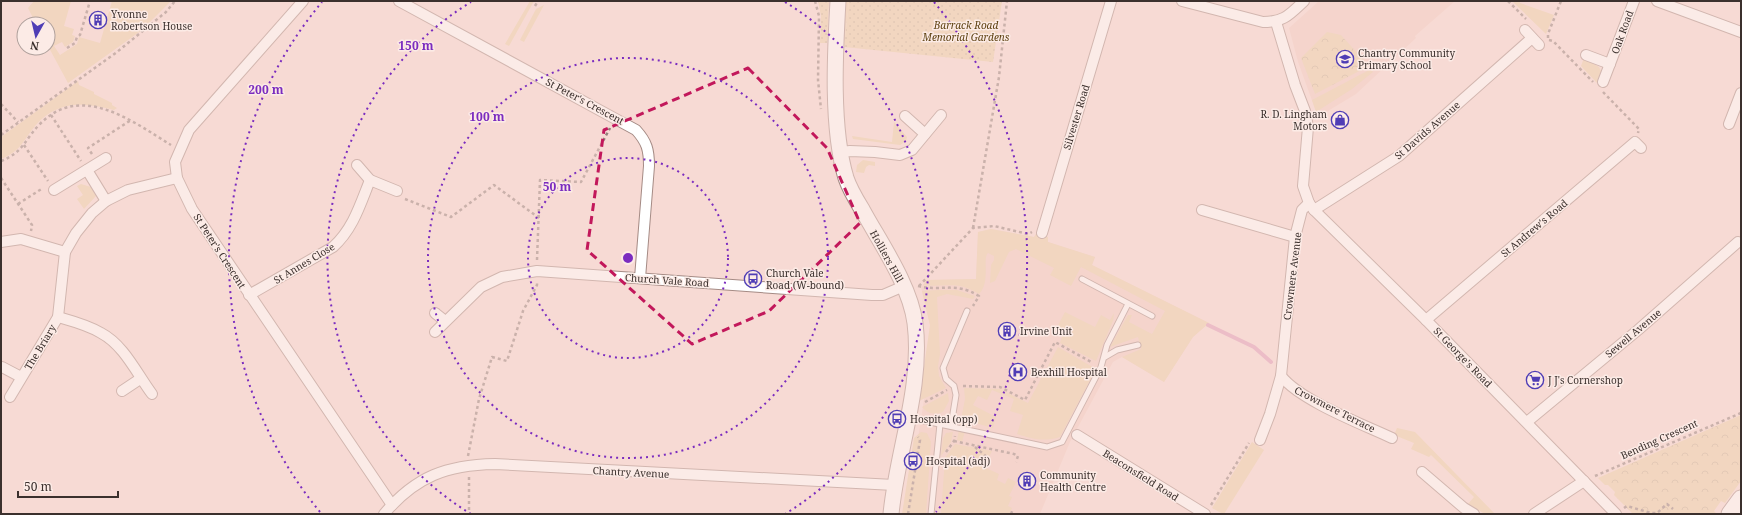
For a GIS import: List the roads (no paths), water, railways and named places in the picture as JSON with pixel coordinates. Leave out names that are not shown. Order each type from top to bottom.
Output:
[{"type":"main road","name":"Holliers Hill","points":[[838,1],[836,42],[837,113],[841,152],[849,185],[904,286],[915,322],[916,351],[908,418],[894,485],[892,514]]},
{"type":"main road","points":[[1730,514],[1741,499]]},
{"type":"street","name":"St Peter's Crescent","points":[[303,1],[189,130],[175,162],[177,178],[192,209],[392,505]]},
{"type":"street","name":"St Peter's Crescent","points":[[398,1],[636,130],[645,140],[649,151],[649,166],[640,278]]},
{"type":"street","name":"Silvester Road","points":[[1042,233],[1111,1]]},
{"type":"street","points":[[1182,1],[1263,22],[1276,22],[1288,16],[1304,1]]},
{"type":"street","name":"Oak Road","points":[[1603,82],[1634,1]]},
{"type":"street","points":[[1657,1],[1741,32]]},
{"type":"street","points":[[1276,22],[1295,86],[1305,111],[1308,127],[1303,186],[1311,207]]},
{"type":"street","name":"St Davids Avenue","points":[[1311,207],[1399,156],[1532,38]]},
{"type":"street","name":"Oak Road","points":[[1586,55],[1610,64]]},
{"type":"street","points":[[1729,124],[1741,93]]},
{"type":"street","points":[[841,152],[875,152],[900,155],[912,150],[940,115]]},
{"type":"street","points":[[904,116],[924,134]]},
{"type":"street","name":"St Andrew's Road","points":[[1426,320],[1635,142],[1641,148]]},
{"type":"street","points":[[52,187],[87,170],[102,160]]},
{"type":"street","points":[[357,165],[370,180],[397,191]]},
{"type":"street","points":[[87,170],[106,200]]},
{"type":"street","name":"The Briary","points":[[10,397],[58,317],[66,252],[88,218],[106,200],[135,188],[177,178]]},
{"type":"street","name":"St Annes Close","points":[[249,295],[317,258],[339,242],[356,218],[370,180]]},
{"type":"street","name":"Crowmere Avenue","points":[[1260,440],[1270,414],[1281,376],[1294,237],[1302,210],[1311,207]]},
{"type":"street","name":"St George's Road","points":[[1311,207],[1426,320],[1584,481],[1619,512]]},
{"type":"street","points":[[1202,210],[1294,237]]},
{"type":"street","name":"Sewell Avenue","points":[[1527,422],[1740,243],[1731,234]]},
{"type":"street","points":[[1,242],[21,240],[66,252]]},
{"type":"street","name":"Church Vale Road","points":[[435,332],[481,287],[502,277],[537,271],[872,295],[883,295],[904,286]]},
{"type":"street","points":[[435,313],[445,321]]},
{"type":"street","name":"The Briary","points":[[58,317],[79,323],[102,333],[113,341],[123,352],[140,379],[152,394]]},
{"type":"street","name":"The Briary","points":[[2,367],[21,377]]},
{"type":"street","name":"Crowmere Terrace","points":[[1281,376],[1288,384],[1312,399],[1392,438]]},
{"type":"street","points":[[122,390],[140,379]]},
{"type":"street","name":"Beaconsfield Road","points":[[1077,435],[1207,511]]},
{"type":"street","name":"Chantry Avenue","points":[[384,514],[408,489],[429,477],[468,465],[495,464],[894,485]]},
{"type":"street","points":[[1422,472],[1464,508],[1474,514]]},
{"type":"street","points":[[1534,514],[1584,481]]},
{"type":"lane","points":[[1082,279],[1152,316]]},
{"type":"lane","points":[[908,418],[1047,447],[1062,442],[1101,367],[1105,357],[1107,345],[1128,304]]},
{"type":"lane","points":[[951,426],[956,395],[954,386],[946,379],[943,368],[969,310]]},
{"type":"lane","points":[[1105,357],[1117,350],[1138,345]]},
{"type":"lane","points":[[931,514],[940,424]]},
{"type":"waterway","points":[[1208,325],[1254,347],[1271,362]]},
{"type":"place","name":"Yvonne Robertson House","points":[[98,20]]},
{"type":"place","name":"Chantry Community Primary School","points":[[1345,59]]},
{"type":"place","name":"R. D. Lingham Motors","points":[[1340,120]]},
{"type":"place","name":"Church Vale Road (W-bound)","points":[[753,279]]},
{"type":"place","name":"Irvine Unit","points":[[1007,331]]},
{"type":"place","name":"Bexhill Hospital","points":[[1018,372]]},
{"type":"place","name":"J J's Cornershop","points":[[1535,380]]},
{"type":"place","name":"Hospital (opp)","points":[[897,419]]},
{"type":"place","name":"Hospital (adj)","points":[[913,461]]},
{"type":"place","name":"Community Health Centre","points":[[1027,481]]},
{"type":"park label","name":"Barrack Road Memorial Gardens","points":[[966,30]]}]
